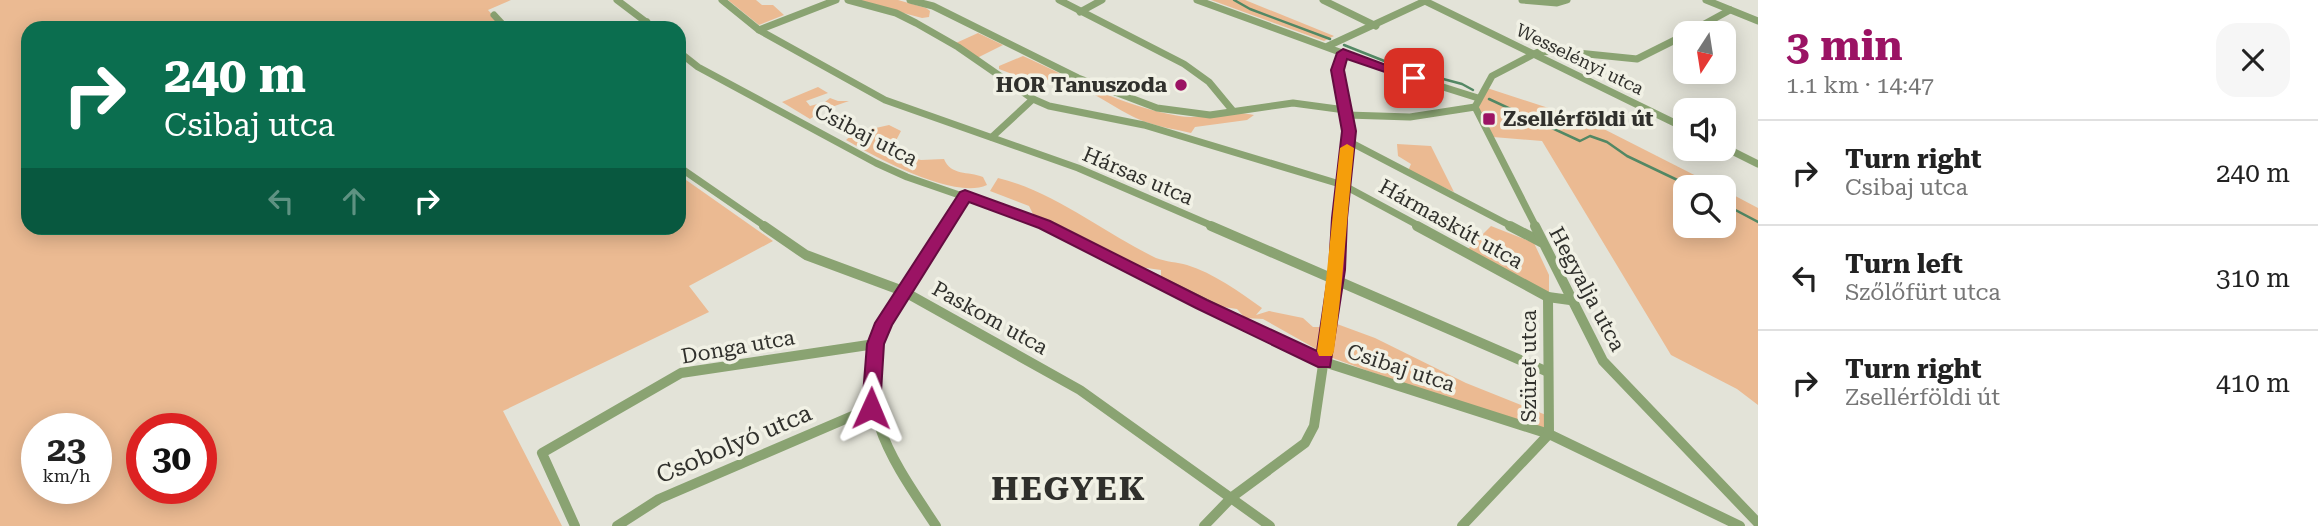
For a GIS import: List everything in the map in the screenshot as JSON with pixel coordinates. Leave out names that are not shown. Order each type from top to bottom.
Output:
[{"type":"street","points":[[617,0],[646,21]]},
{"type":"street","name":"Hársas utca","points":[[722,0],[759,30],[885,100],[1078,169],[1548,372]]},
{"type":"street","points":[[759,30],[836,0]]},
{"type":"street","name":"Hármaskút utca","points":[[848,0],[896,13],[916,23],[958,47],[1033,99],[1064,110],[1144,125],[1343,185],[1548,297],[1570,300]]},
{"type":"street","points":[[910,0],[933,6],[1078,78],[1157,108],[1195,115],[1293,103],[1346,112],[1410,117],[1476,102],[1492,76],[1533,54],[1558,51],[1637,59],[1673,41]]},
{"type":"street","points":[[1059,0],[1184,64],[1209,82],[1233,111]]},
{"type":"street","points":[[1080,12],[1102,0]]},
{"type":"street","points":[[1197,0],[1476,102]]},
{"type":"street","points":[[1322,0],[1377,26]]},
{"type":"street","points":[[1328,46],[1377,26],[1425,0]]},
{"type":"street","name":"Wesselényi utca","points":[[1425,0],[1673,122]]},
{"type":"street","points":[[1522,0],[1557,3],[1567,0]]},
{"type":"street","points":[[1706,0],[1758,21]]},
{"type":"street","points":[[1710,21],[1730,10]]},
{"type":"street","points":[[494,15],[500,21]]},
{"type":"street","points":[[1204,526],[1233,497],[1305,443],[1314,426],[1336,280],[1348,141],[1346,112],[1337,70],[1343,53]]},
{"type":"street","name":"Csibaj utca","points":[[686,57],[876,163],[907,177],[1045,224],[1202,304],[1324,362],[1549,434],[1740,526]]},
{"type":"street","points":[[992,137],[1033,99]]},
{"type":"street","name":"Hegyalja utca","points":[[1476,102],[1541,242],[1595,347],[1618,378],[1758,523]]},
{"type":"street","points":[[1348,141],[1541,242]]},
{"type":"street","points":[[1736,153],[1758,164]]},
{"type":"street","name":"Paskom utca","points":[[686,172],[806,256],[903,291],[1080,390],[1270,526]]},
{"type":"street","points":[[936,526],[879,435],[871,408],[875,344],[903,291],[965,195]]},
{"type":"street","name":"Szüret utca","points":[[1462,526],[1549,434],[1548,297]]},
{"type":"street","name":"Donga utca","points":[[575,526],[542,453],[681,373],[875,344]]},
{"type":"street","name":"Csobolyó utca","points":[[617,526],[659,499],[871,408]]},
{"type":"shaded area","points":[[0,0],[511,0],[488,10],[498,21],[21,21],[21,235],[686,235],[686,180],[773,241],[689,286],[709,312],[503,411],[562,526],[0,526]]},
{"type":"shaded area","points":[[728,0],[756,0],[762,5],[773,5],[784,15],[759,25]]},
{"type":"shaded area","points":[[855,0],[898,0],[926,8],[930,11],[929,17],[922,18]]},
{"type":"shaded area","points":[[1211,0],[1245,0],[1334,36],[1324,41]]},
{"type":"shaded area","points":[[978,33],[1003,45],[977,58],[956,43]]},
{"type":"shaded area","points":[[1023,56],[1099,91],[1159,112],[1188,117],[1236,113],[1254,115],[1247,120],[1195,127],[1191,133],[1157,125],[1138,119],[1068,83],[1041,80],[1030,90],[1022,84],[1023,78],[999,69],[999,66]]},
{"type":"shaded area","points":[[818,87],[828,93],[806,101],[810,106],[830,98],[849,101],[823,110],[810,119],[782,102]]},
{"type":"shaded area","points":[[1487,88],[1588,121],[1694,175],[1673,175],[1673,238],[1736,238],[1736,196],[1758,208],[1758,405],[1737,389],[1671,355],[1542,141],[1493,137],[1478,108]]},
{"type":"shaded area","points":[[889,125],[901,131],[890,152],[921,160],[944,159],[955,171],[983,177],[987,185],[973,188],[955,187],[936,182],[876,157],[846,140],[854,133]]},
{"type":"shaded area","points":[[1397,144],[1431,146],[1454,192],[1408,171],[1411,164],[1398,156]]},
{"type":"shaded area","points":[[998,178],[1019,184],[1059,203],[1156,258],[1197,268],[1216,278],[1262,308],[1256,315],[1269,311],[1303,318],[1313,327],[1322,327],[1318,350],[1263,319],[1245,318],[1237,309],[1216,306],[1161,277],[1161,270],[1132,266],[1105,253],[1068,229],[1033,214],[1029,206],[990,191]]},
{"type":"shaded area","points":[[1491,226],[1534,243],[1549,275],[1549,294],[1468,249]]},
{"type":"shaded area","points":[[1337,324],[1375,338],[1466,383],[1546,415],[1547,424],[1543,428],[1409,386],[1330,357]]},
{"type":"waterway","points":[[1234,0],[1250,9],[1330,39]]},
{"type":"waterway","points":[[1344,45],[1402,68],[1462,84],[1473,90]]},
{"type":"waterway","points":[[1489,99],[1580,141],[1590,136],[1607,142],[1627,156],[1673,178]]},
{"type":"waterway","points":[[1736,210],[1758,222]]},
{"type":"slow traffic","points":[[1325,351],[1337,270],[1339,218],[1347,148]]},
{"type":"place","name":"HOR Tanuszoda","points":[[1181,85]]},
{"type":"place","name":"Zsellérföldi út","points":[[1489,119]]},
{"type":"district","name":"HEGYEK","points":[[1069,488]]},
{"type":"route","points":[[871,408],[875,344],[884,323],[965,195],[1045,224],[1202,304],[1324,362],[1337,270],[1339,218],[1349,131],[1337,70],[1343,53],[1414,78]]}]
